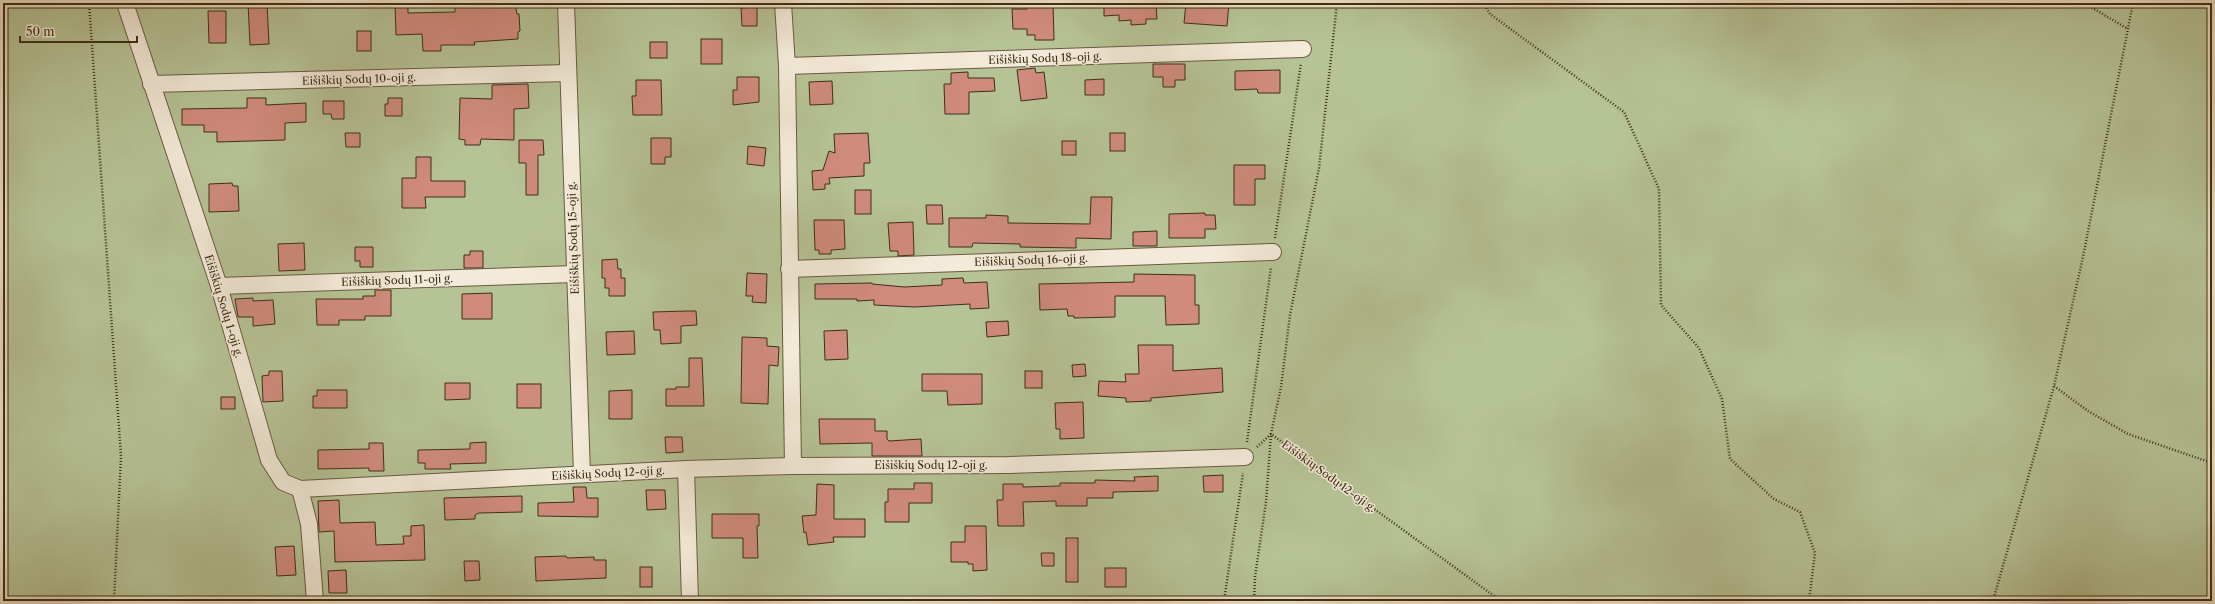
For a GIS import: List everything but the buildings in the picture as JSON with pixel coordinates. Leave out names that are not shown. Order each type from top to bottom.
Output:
[{"type":"street","name":"Eišiškių Sodų 1-oji g.","points":[[125,3],[219,286],[269,460],[283,482],[300,489]]},
{"type":"street","name":"Eišiškių Sodų 15-oji g.","points":[[566,3],[574,274],[582,474]]},
{"type":"street","points":[[784,3],[793,466]]},
{"type":"street","name":"Eišiškių Sodų 18-oji g.","points":[[786,66],[1303,49]]},
{"type":"street","name":"Eišiškių Sodų 10-oji g.","points":[[151,84],[568,73]]},
{"type":"street","name":"Eišiškių Sodų 16-oji g.","points":[[789,269],[1273,252]]},
{"type":"street","name":"Eišiškių Sodų 11-oji g.","points":[[219,286],[574,274]]},
{"type":"street","name":"Eišiškių Sodų 12-oji g.","points":[[300,489],[686,469],[793,466],[1009,465],[1245,457]]},
{"type":"street","points":[[686,469],[690,601]]},
{"type":"street","points":[[300,489],[309,524],[315,601]]},
{"type":"path","points":[[89,3],[121,456],[114,601]]},
{"type":"path","points":[[1254,601],[1255,577],[1266,502],[1271,434],[1281,387],[1290,315],[1319,168],[1337,3]]},
{"type":"path","points":[[1483,3],[1490,14],[1624,112],[1659,189],[1661,305],[1699,348],[1722,399],[1730,459],[1774,499],[1800,512],[1815,553],[1809,601]]},
{"type":"path","points":[[2084,3],[2128,29]]},
{"type":"path","points":[[1993,601],[2054,386],[2083,257],[2132,3]]},
{"type":"path","points":[[1224,601],[1303,49]]},
{"type":"path","points":[[2054,386],[2088,410],[2128,434],[2212,463]]},
{"type":"path","name":"Eišiškių Sodų 12-oji g.","points":[[1245,457],[1271,434],[1501,601]]},
{"type":"green space","points":[[3,3],[2212,3],[2212,601],[3,601]]}]
